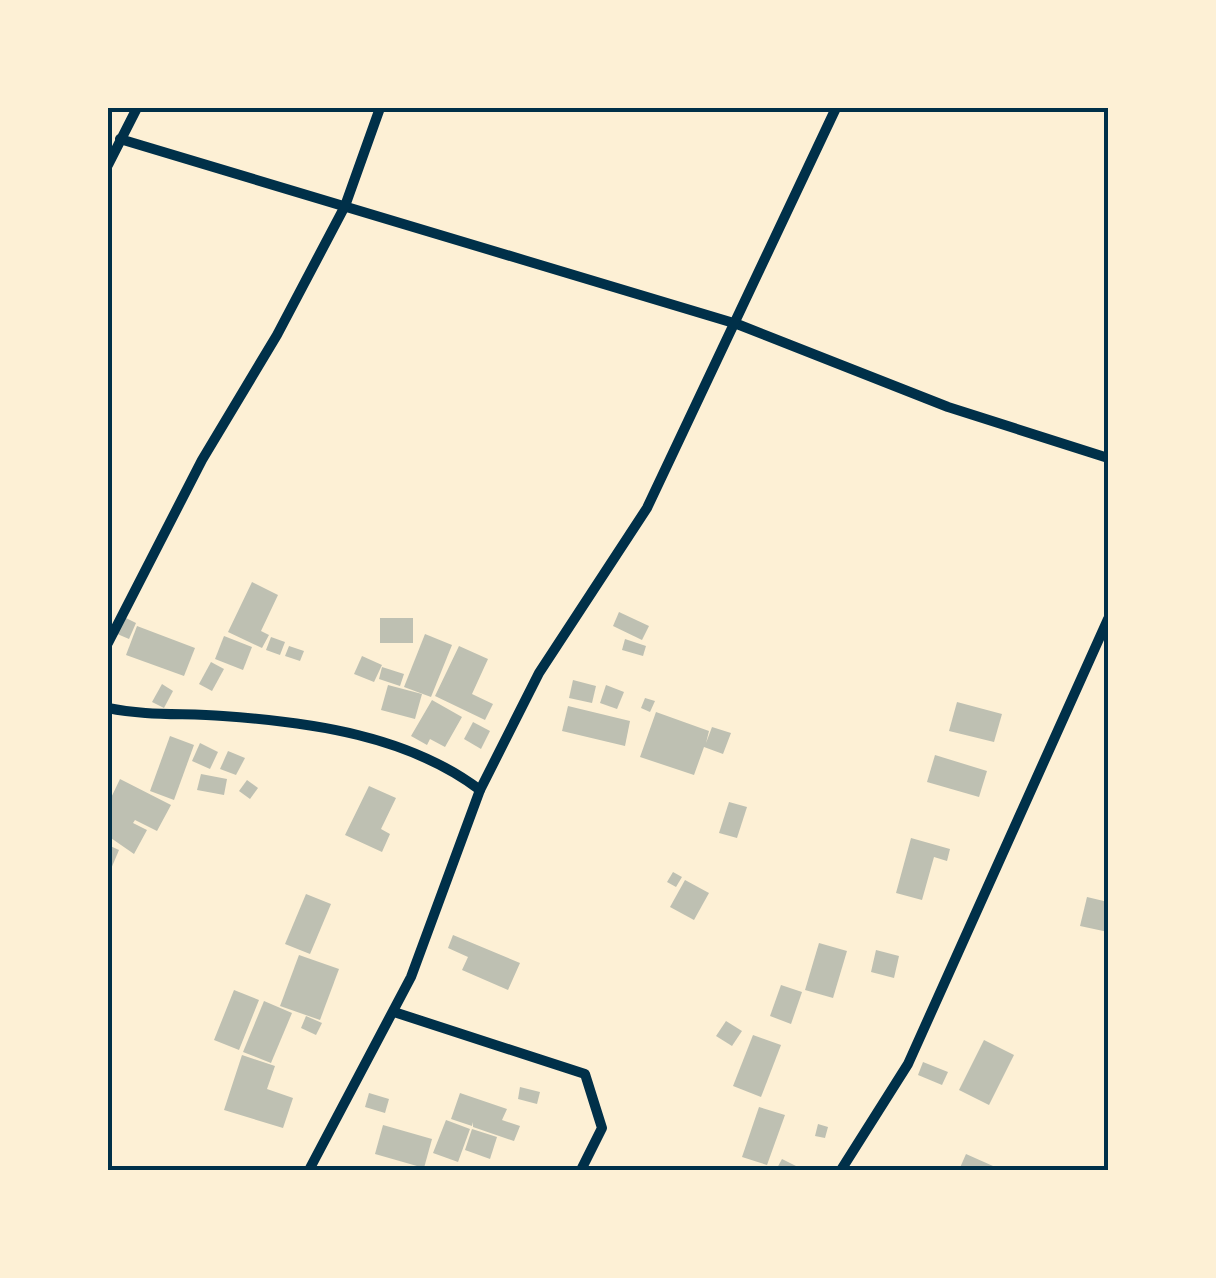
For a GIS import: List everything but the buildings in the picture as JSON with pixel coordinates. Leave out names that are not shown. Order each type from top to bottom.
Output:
[{"type":"street","points":[[108,164],[114,145],[137,108]]},
{"type":"street","points":[[108,643],[202,460],[277,336],[345,206],[380,108]]},
{"type":"street","points":[[309,1170],[394,1012],[480,790],[538,673],[647,508],[836,108]]},
{"type":"street","points":[[114,145],[345,206],[737,324],[948,407],[1108,458]]},
{"type":"street","points":[[841,1170],[908,1064],[1108,618]]},
{"type":"street","points":[[108,708],[143,715],[259,719],[372,740],[448,765],[480,790]]},
{"type":"street","points":[[394,1012],[586,1074],[602,1128],[581,1170]]}]
